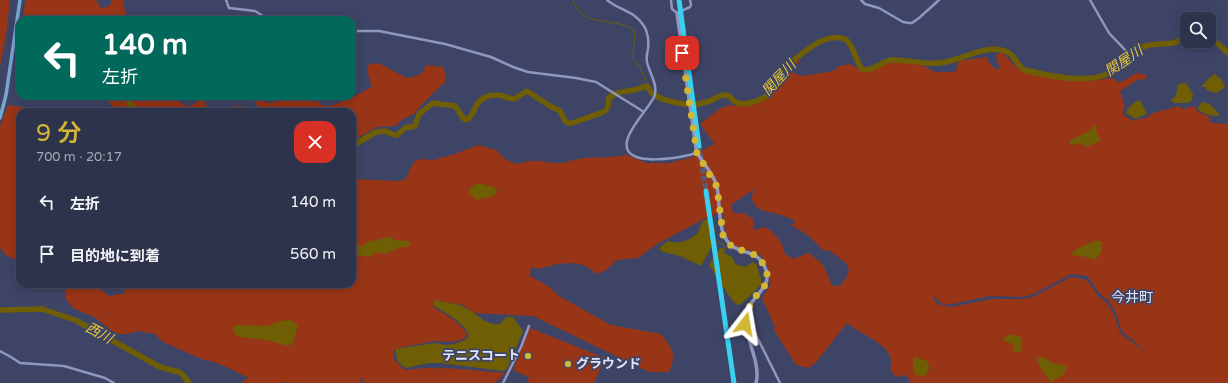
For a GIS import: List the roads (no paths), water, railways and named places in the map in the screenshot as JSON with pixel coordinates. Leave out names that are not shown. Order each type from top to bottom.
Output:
[{"type":"highway","points":[[679,0],[698,136],[698,147]]},
{"type":"highway","points":[[706,191],[734,383]]},
{"type":"main road","points":[[18,16],[20,0]]},
{"type":"main road","points":[[0,118],[6,95],[16,30]]},
{"type":"street","points":[[226,0],[229,8],[255,11],[263,16]]},
{"type":"street","points":[[607,0],[636,16],[644,26],[647,36],[647,62],[655,86],[655,96],[626,141],[628,150],[632,156],[646,160],[683,157],[697,153]]},
{"type":"street","points":[[671,0],[672,9],[677,13],[682,53],[698,147],[697,153],[717,187],[723,235],[732,247],[758,256],[767,270],[766,284],[756,296],[746,312],[744,319],[754,357],[757,376],[756,383]]},
{"type":"street","points":[[677,13],[690,7],[690,0]]},
{"type":"street","points":[[861,0],[866,4],[879,8],[903,22],[909,23],[912,23],[919,18],[939,0]]},
{"type":"street","points":[[1090,0],[1109,33],[1128,53]]},
{"type":"street","points":[[356,31],[378,31],[446,44],[491,57],[528,72],[596,82],[644,112]]},
{"type":"street","points":[[746,312],[780,383]]},
{"type":"street","points":[[744,319],[750,323]]},
{"type":"street","points":[[503,383],[521,347],[529,326]]},
{"type":"street","points":[[0,351],[12,356],[20,363],[64,366],[105,378],[114,383]]},
{"type":"waterway","points":[[573,0],[578,10],[585,16],[600,21],[624,25],[631,28],[635,32],[633,54],[634,60],[641,69],[647,86]]},
{"type":"waterway","name":"関屋川","points":[[356,144],[376,132],[385,131],[397,135],[405,128],[415,126],[419,114],[433,103],[455,106],[466,120],[472,115],[479,102],[488,96],[498,95],[514,99],[527,91],[560,111],[567,123],[573,123],[606,110],[608,107],[609,98],[615,94],[636,90],[647,86],[656,96],[667,101],[681,104],[699,104],[724,95],[729,96],[737,103],[748,103],[766,96],[772,90],[783,71],[802,54],[819,42],[833,38],[842,38],[849,43],[860,67],[863,70],[874,68],[891,60],[940,63],[948,62],[981,51],[997,49],[1011,54],[1024,70],[1058,77],[1083,79],[1106,75],[1115,70],[1133,51],[1141,47],[1173,43],[1180,40]]},
{"type":"waterway","name":"関屋川","points":[[1216,42],[1228,53]]},
{"type":"waterway","name":"関屋川","points":[[129,103],[133,108]]},
{"type":"waterway","points":[[716,241],[723,244],[724,247]]},
{"type":"waterway","name":"西川","points":[[0,310],[42,309],[75,320],[160,367],[179,372],[189,383]]},
{"type":"tunnel","points":[[699,146],[706,191]]},
{"type":"place","name":"テニスコート","points":[[528,356]]},
{"type":"place","name":"グラウンド","points":[[568,364]]},
{"type":"district","name":"今井町","points":[[1132,297]]}]
